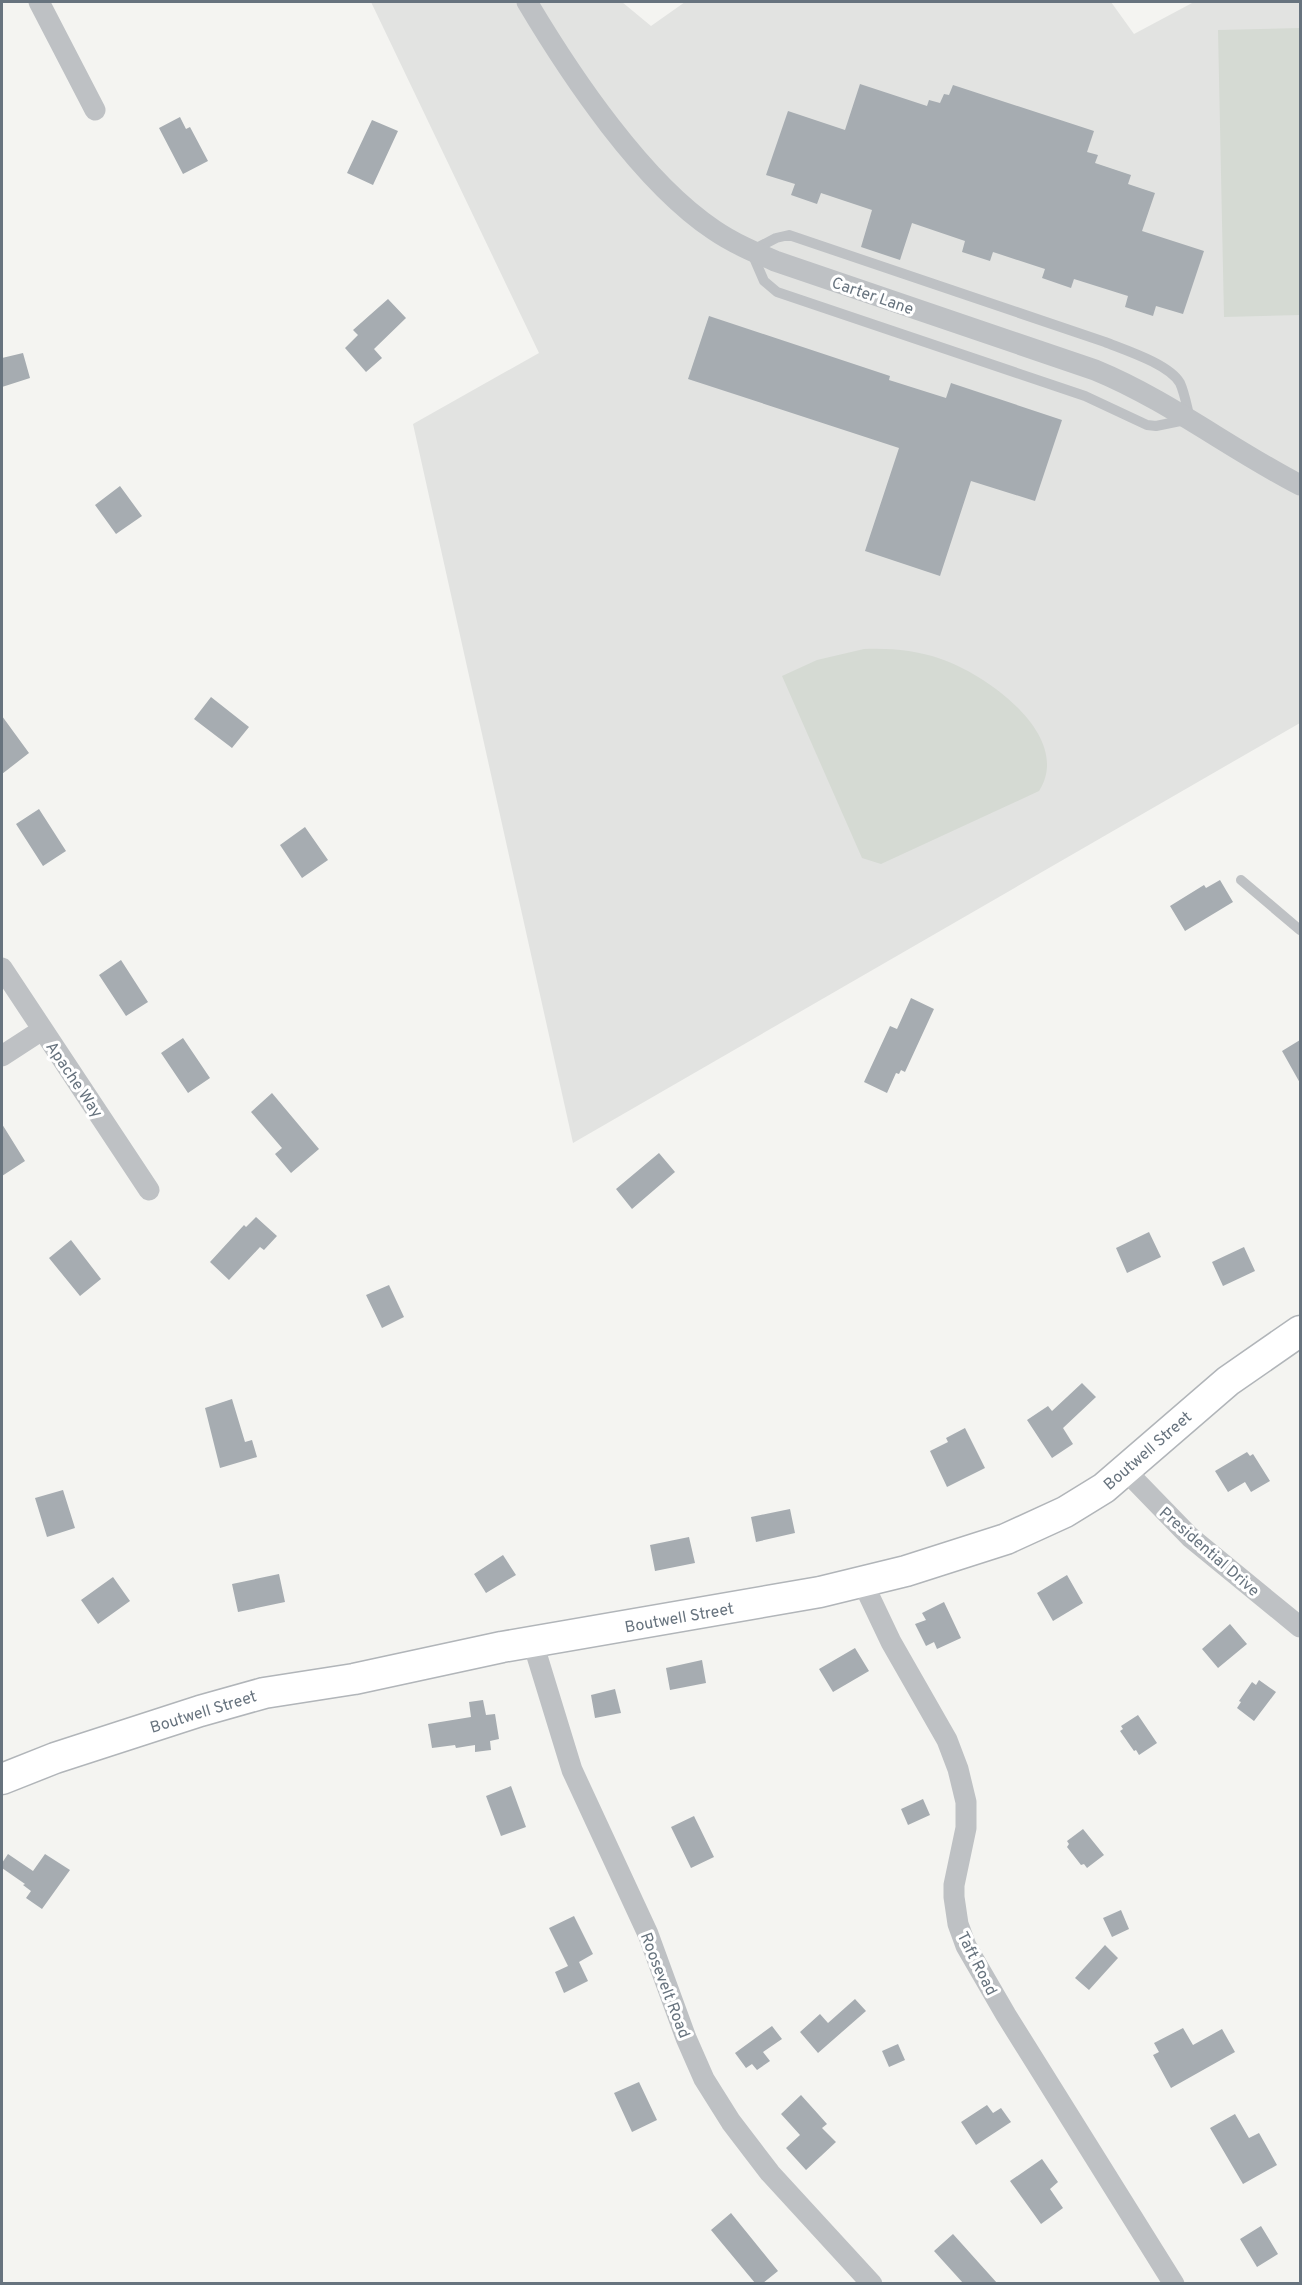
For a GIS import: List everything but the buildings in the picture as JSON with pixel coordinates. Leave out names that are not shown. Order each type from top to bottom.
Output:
[{"type":"street","points":[[39,2],[95,110]]},
{"type":"street","name":"Carter Lane","points":[[527,2],[572,71],[636,158],[678,202],[701,221],[751,251],[1095,370],[1152,396],[1300,484]]},
{"type":"street","name":"Apache Way","points":[[2,968],[149,1190]]},
{"type":"street","points":[[2,1056],[42,1030]]},
{"type":"street","name":"Boutwell Street","points":[[2,1779],[55,1758],[200,1711],[264,1693],[354,1679],[502,1647],[820,1592],[966,1553],[1015,1535],[1085,1501],[1125,1470],[1228,1381],[1300,1331]]},
{"type":"street","name":"Presidential Drive","points":[[1125,1470],[1182,1529],[1300,1627]]},
{"type":"street","name":"Taft Road","points":[[862,1581],[891,1642],[947,1740],[958,1769],[966,1802],[966,1828],[955,1877],[954,1897],[958,1924],[966,1946],[1006,2015],[1174,2283]]},
{"type":"street","name":"Roosevelt Road","points":[[533,1643],[572,1770],[648,1934],[686,2038],[704,2079],[736,2129],[770,2173],[872,2283]]},
{"type":"lane","points":[[783,236],[795,237],[1106,342],[1173,375],[1181,386],[1190,419],[1156,426],[1147,425],[1085,396],[777,292],[764,281],[751,251],[783,236]]},
{"type":"lane","points":[[1241,880],[1300,930]]},
{"type":"shaded area","points":[[371,2],[622,2],[651,26],[685,2],[1111,2],[1134,34],[1194,2],[1300,2],[1300,723],[573,1143],[413,424],[539,353]]},
{"type":"shaded area","points":[[1300,28],[1300,315],[1224,317],[1218,30]]},
{"type":"shaded area","points":[[864,649],[903,650],[932,656],[960,667],[1001,693],[1020,710],[1035,729],[1045,749],[1047,770],[1039,791],[881,864],[862,858],[782,676],[817,660]]}]
